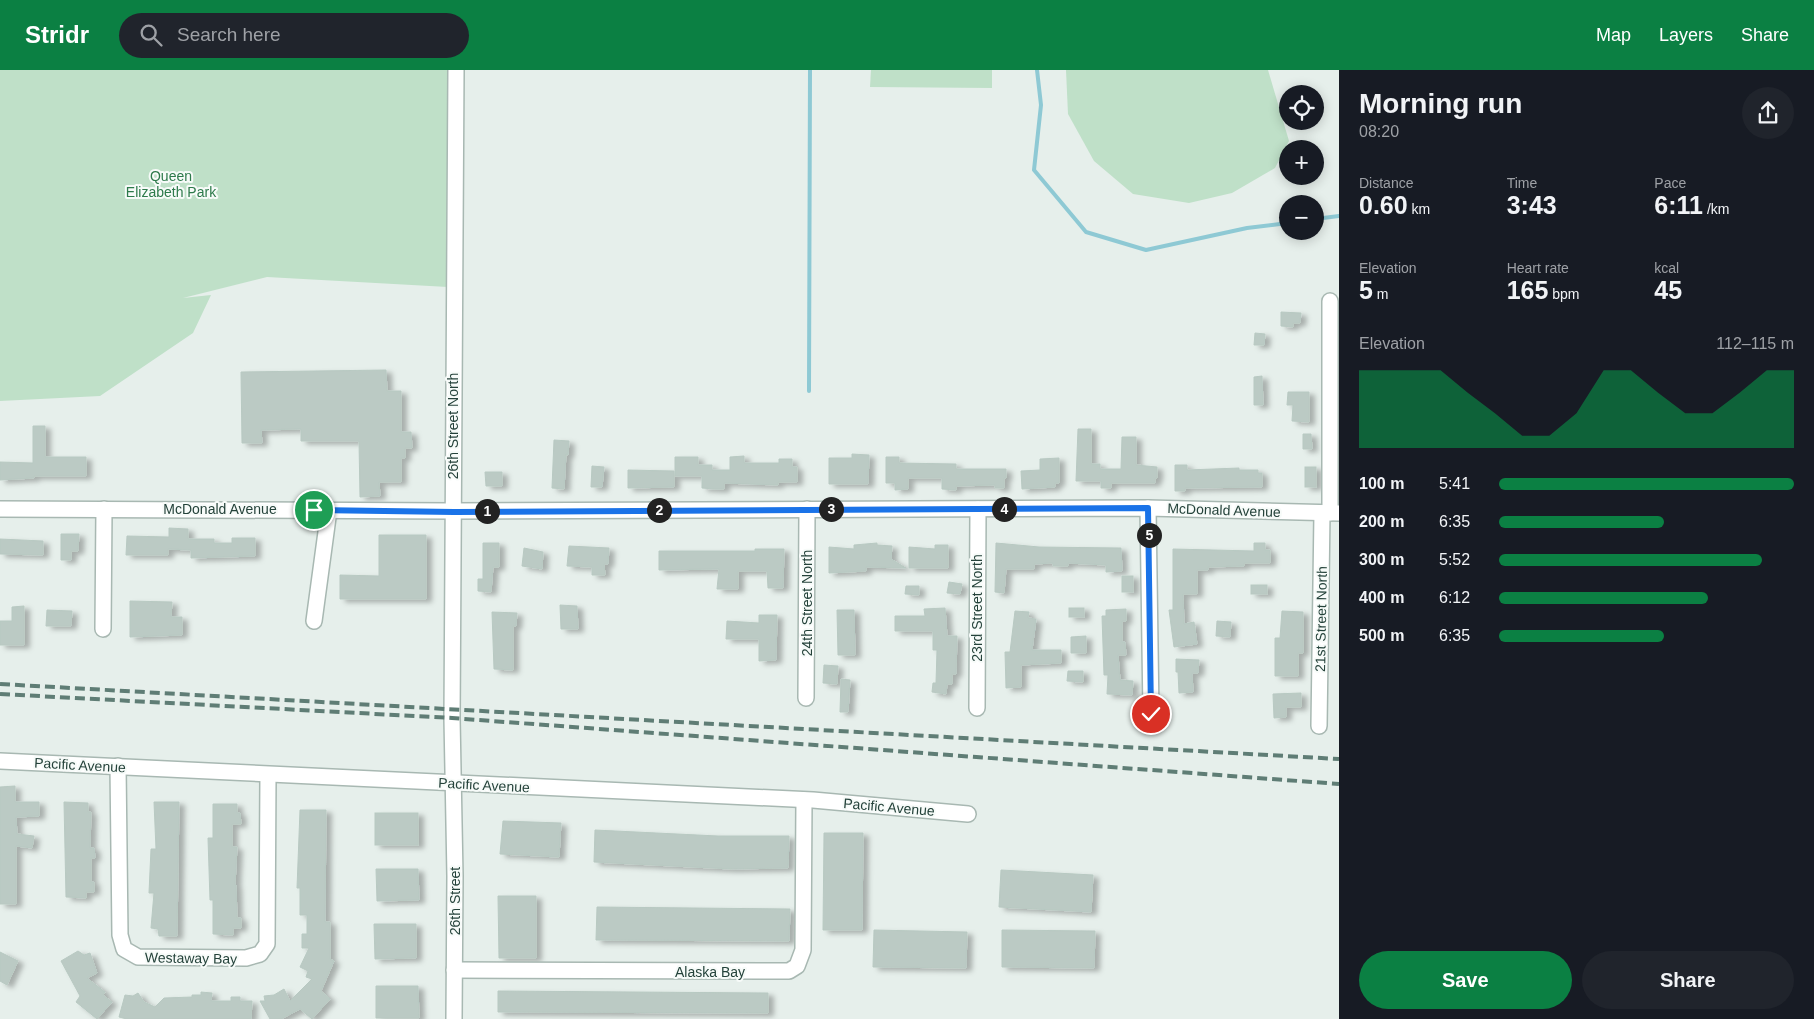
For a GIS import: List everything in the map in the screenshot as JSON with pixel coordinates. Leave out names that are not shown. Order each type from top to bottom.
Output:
[{"type":"street","name":"26th Street North","points":[[453,782],[456,70]]},
{"type":"street","name":"21st Street North","points":[[1319,726],[1330,513],[1330,301]]},
{"type":"street","name":"McDonald Avenue","points":[[0,509],[454,512],[1148,508],[1330,513]]},
{"type":"street","points":[[1148,508],[1151,714]]},
{"type":"street","points":[[103,629],[104,509]]},
{"type":"street","name":"24th Street North","points":[[806,698],[807,509]]},
{"type":"street","name":"23rd Street North","points":[[977,708],[978,509]]},
{"type":"street","points":[[314,621],[330,510]]},
{"type":"street","name":"Pacific Avenue","points":[[0,761],[804,800],[968,814]]},
{"type":"street","name":"Westaway Bay","points":[[118,766],[120,935],[124,949],[138,957],[246,958],[260,954],[267,944],[268,775]]},
{"type":"street","name":"26th Street","points":[[453,782],[454,1019]]},
{"type":"street","name":"Alaska Bay","points":[[454,970],[789,971],[801,959],[803,950],[804,800]]},
{"type":"green space","name":"Queen Elizabeth Park","points":[[0,70],[450,70],[448,287],[267,277],[183,298],[211,295],[193,333],[100,396],[0,401]]},
{"type":"green space","points":[[871,70],[992,70],[992,88],[870,87]]},
{"type":"green space","points":[[1066,70],[1268,70],[1279,107],[1279,130],[1286,130],[1289,140],[1279,140],[1279,160],[1275,168],[1232,193],[1189,203],[1133,194],[1094,161],[1068,114]]},
{"type":"building","points":[[1281,312],[1301,313],[1300,323],[1293,323],[1293,327],[1281,326]]},
{"type":"building","points":[[1255,333],[1265,334],[1264,345],[1254,345]]},
{"type":"building","points":[[386,370],[387,391],[401,391],[401,432],[411,432],[412,448],[405,448],[405,458],[401,458],[401,482],[379,482],[380,496],[360,497],[359,441],[301,441],[301,429],[261,430],[262,443],[242,443],[241,372]]},
{"type":"building","points":[[1262,376],[1263,405],[1254,405],[1254,377]]},
{"type":"building","points":[[1288,392],[1309,392],[1309,422],[1292,421],[1293,405],[1287,405]]},
{"type":"building","points":[[33,426],[45,426],[45,457],[86,457],[86,476],[34,476],[34,478],[0,480],[0,462],[33,463]]},
{"type":"building","points":[[1078,429],[1091,429],[1091,464],[1100,464],[1100,469],[1121,469],[1122,437],[1136,437],[1136,465],[1157,467],[1155,483],[1111,483],[1111,488],[1101,488],[1101,481],[1076,481]]},
{"type":"building","points":[[1303,434],[1311,434],[1312,449],[1303,449]]},
{"type":"building","points":[[554,440],[569,441],[568,455],[566,454],[564,489],[552,488]]},
{"type":"building","points":[[852,454],[869,455],[868,484],[829,484],[829,458],[852,458]]},
{"type":"building","points":[[744,456],[744,463],[779,463],[779,459],[792,459],[792,467],[797,467],[797,482],[778,482],[778,485],[724,483],[724,489],[714,489],[702,488],[702,476],[675,476],[675,457],[698,457],[698,465],[712,465],[712,470],[730,470],[730,457]]},
{"type":"building","points":[[886,457],[899,457],[899,463],[956,464],[956,469],[1006,469],[1004,488],[995,488],[995,485],[956,486],[956,490],[942,489],[942,478],[908,478],[908,489],[895,490],[895,483],[886,483]]},
{"type":"building","points":[[1059,458],[1059,483],[1055,483],[1055,487],[1022,489],[1021,471],[1040,470],[1040,459]]},
{"type":"building","points":[[1175,465],[1187,465],[1187,470],[1239,468],[1239,470],[1258,470],[1258,473],[1262,473],[1262,487],[1185,488],[1185,491],[1175,491]]},
{"type":"building","points":[[592,466],[604,467],[602,487],[591,487]]},
{"type":"building","points":[[1305,467],[1316,467],[1316,487],[1305,487]]},
{"type":"building","points":[[628,470],[674,471],[674,487],[628,488]]},
{"type":"building","points":[[485,472],[502,472],[502,486],[486,486]]},
{"type":"building","points":[[169,528],[188,529],[188,539],[214,539],[214,543],[232,543],[232,538],[255,538],[255,556],[191,558],[191,550],[168,549],[168,555],[126,555],[127,536],[169,537]]},
{"type":"building","points":[[61,534],[79,534],[78,551],[71,551],[71,560],[61,560]]},
{"type":"building","points":[[379,535],[426,535],[426,599],[340,599],[340,575],[379,576]]},
{"type":"building","points":[[0,539],[43,541],[43,555],[0,554]]},
{"type":"building","points":[[483,543],[499,543],[499,567],[493,567],[491,592],[478,591],[478,579],[483,579]]},
{"type":"building","points":[[877,543],[877,545],[892,546],[891,559],[906,568],[866,567],[866,571],[829,573],[829,547],[854,549],[854,545]]},
{"type":"building","points":[[996,543],[1039,547],[1121,548],[1122,571],[1106,572],[1106,565],[1068,563],[1068,566],[1053,566],[1053,563],[1034,564],[1034,569],[1006,569],[1004,593],[995,592]]},
{"type":"building","points":[[1254,543],[1265,543],[1265,550],[1270,550],[1270,563],[1244,563],[1244,566],[1208,567],[1208,570],[1197,570],[1197,594],[1183,594],[1184,624],[1194,622],[1197,644],[1174,647],[1169,610],[1173,610],[1173,549],[1254,551]]},
{"type":"building","points":[[935,545],[948,545],[948,568],[909,568],[909,547],[935,549]]},
{"type":"building","points":[[569,546],[609,548],[608,564],[604,564],[605,575],[592,575],[592,567],[567,566]]},
{"type":"building","points":[[524,548],[543,552],[542,569],[522,566]]},
{"type":"building","points":[[755,549],[784,549],[783,588],[768,588],[767,571],[738,571],[738,589],[717,589],[719,569],[659,570],[659,551],[755,551]]},
{"type":"building","points":[[1122,576],[1133,576],[1133,592],[1122,592]]},
{"type":"building","points":[[949,582],[962,584],[960,594],[947,593]]},
{"type":"building","points":[[1251,585],[1267,585],[1267,594],[1251,594]]},
{"type":"building","points":[[906,586],[919,586],[919,595],[905,594]]},
{"type":"building","points":[[130,601],[172,602],[171,617],[182,617],[182,635],[130,637]]},
{"type":"building","points":[[560,605],[577,606],[578,629],[561,629]]},
{"type":"building","points":[[24,606],[24,645],[0,645],[0,621],[12,621],[12,607]]},
{"type":"building","points":[[945,608],[947,636],[957,636],[956,674],[952,674],[952,684],[947,684],[946,694],[932,692],[933,683],[936,683],[937,650],[933,650],[933,631],[895,631],[895,616],[925,616],[924,609]]},
{"type":"building","points":[[1069,608],[1084,608],[1084,617],[1069,617]]},
{"type":"building","points":[[1126,609],[1126,621],[1122,621],[1122,642],[1125,642],[1126,655],[1118,655],[1120,680],[1133,681],[1132,695],[1107,694],[1108,675],[1104,675],[1102,616],[1106,616],[1106,610]]},
{"type":"building","points":[[47,610],[72,611],[71,626],[46,626]]},
{"type":"building","points":[[837,610],[854,610],[855,655],[838,655]]},
{"type":"building","points":[[1015,611],[1029,612],[1028,618],[1036,619],[1032,650],[1061,650],[1061,663],[1021,665],[1021,687],[1006,688],[1005,652],[1010,652]]},
{"type":"building","points":[[1282,611],[1303,612],[1303,653],[1298,653],[1298,676],[1275,676],[1275,638],[1280,638]]},
{"type":"building","points":[[492,612],[517,613],[516,626],[513,626],[513,670],[494,669]]},
{"type":"building","points":[[759,615],[777,615],[776,660],[759,661],[759,639],[726,639],[727,621],[759,623]]},
{"type":"building","points":[[1217,621],[1231,622],[1230,637],[1216,636]]},
{"type":"building","points":[[1086,636],[1086,653],[1071,653],[1071,637]]},
{"type":"building","points":[[1176,659],[1199,660],[1198,673],[1192,673],[1193,692],[1179,693]]},
{"type":"building","points":[[824,665],[838,666],[837,684],[823,683]]},
{"type":"building","points":[[1068,671],[1083,671],[1083,682],[1067,681]]},
{"type":"building","points":[[841,679],[850,680],[848,712],[840,712]]},
{"type":"building","points":[[1301,693],[1301,707],[1286,707],[1286,717],[1274,718],[1273,694]]},
{"type":"building","points":[[15,786],[15,802],[39,802],[39,816],[16,817],[17,834],[34,836],[32,848],[16,846],[16,904],[0,904],[0,787]]},
{"type":"building","points":[[64,802],[88,803],[88,812],[91,812],[90,848],[94,848],[95,858],[91,858],[91,882],[94,882],[94,892],[86,892],[86,898],[66,897]]},
{"type":"building","points":[[154,802],[179,802],[177,936],[159,936],[158,929],[151,928],[154,893],[149,893],[151,849],[156,849]]},
{"type":"building","points":[[213,804],[237,804],[237,813],[240,813],[241,824],[232,824],[232,847],[237,847],[235,885],[237,918],[241,918],[241,928],[233,928],[233,935],[213,934],[213,900],[210,900],[208,838],[213,838]]},
{"type":"building","points":[[300,810],[326,810],[325,922],[330,922],[330,959],[334,961],[321,991],[330,999],[312,1019],[300,1009],[281,1019],[270,1019],[260,1001],[265,1001],[264,996],[274,995],[284,989],[290,1001],[312,979],[306,977],[308,971],[300,967],[309,948],[302,948],[302,934],[307,934],[307,915],[300,915],[300,888],[297,888]]},
{"type":"building","points":[[375,813],[418,813],[418,845],[375,845]]},
{"type":"building","points":[[503,821],[561,823],[559,857],[500,854]]},
{"type":"building","points":[[595,830],[718,836],[789,836],[788,868],[732,869],[594,862]]},
{"type":"building","points":[[824,833],[863,833],[862,930],[823,930]]},
{"type":"building","points":[[376,869],[418,869],[419,900],[377,901]]},
{"type":"building","points":[[1001,870],[1093,875],[1091,912],[999,907]]},
{"type":"building","points":[[498,896],[536,896],[536,958],[499,958]]},
{"type":"building","points":[[597,907],[790,909],[789,941],[596,940]]},
{"type":"building","points":[[374,924],[416,924],[416,958],[375,959]]},
{"type":"building","points":[[874,930],[967,932],[966,968],[873,967]]},
{"type":"building","points":[[1002,930],[1095,931],[1094,968],[1002,967]]},
{"type":"building","points":[[78,951],[84,955],[90,953],[97,973],[87,978],[105,992],[103,995],[112,1002],[97,1019],[76,1002],[80,996],[61,961]]},
{"type":"building","points":[[0,952],[18,961],[7,985],[0,981]]},
{"type":"building","points":[[376,986],[418,986],[419,1018],[376,1018]]},
{"type":"building","points":[[498,991],[768,993],[768,1013],[498,1012]]},
{"type":"building","points":[[201,992],[212,993],[211,1001],[231,1001],[231,997],[240,997],[240,1001],[252,1001],[251,1019],[127,1019],[119,1017],[125,995],[133,996],[138,993],[144,1002],[155,1007],[164,998],[192,997],[192,995],[201,995]]},
{"type":"waterway","points":[[809,391],[810,70]]},
{"type":"waterway","points":[[1037,70],[1041,105],[1034,170],[1086,232],[1146,250],[1247,228],[1279,224]]},
{"type":"waterway","points":[[1324,218],[1339,216]]},
{"type":"railway","points":[[0,684],[1339,759]]},
{"type":"railway","points":[[0,694],[452,718],[1339,784]]},
{"type":"route","points":[[314,510],[435,510],[454,512],[1148,508],[1151,714]]}]
